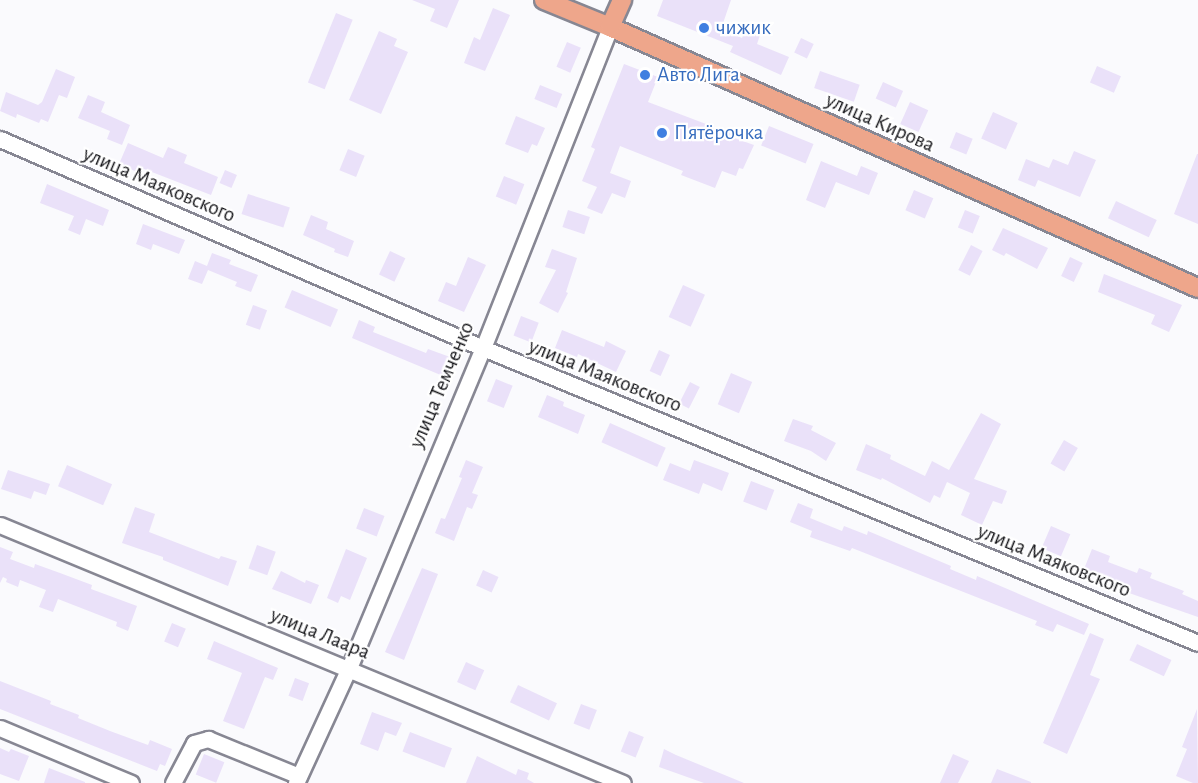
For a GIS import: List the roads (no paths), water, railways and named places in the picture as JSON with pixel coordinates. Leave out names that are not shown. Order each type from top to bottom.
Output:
[{"type":"main road","name":"улица Кирова","points":[[544,0],[610,27],[1198,288]]},
{"type":"main road","name":"улица Темченко","points":[[610,27],[622,0]]},
{"type":"street","name":"улица Темченко","points":[[297,779],[349,668],[483,348],[610,27]]},
{"type":"street","name":"улица Маяковского","points":[[0,139],[483,348],[1198,643]]},
{"type":"street","name":"улица Лаара","points":[[0,525],[623,783]]},
{"type":"street","points":[[0,728],[131,783]]},
{"type":"street","points":[[173,783],[194,743],[208,739],[297,779]]},
{"type":"place","name":"чижик","points":[[704,28]]},
{"type":"place","name":"Авто Лига","points":[[645,75]]},
{"type":"place","name":"Пятёрочка","points":[[662,133]]}]
